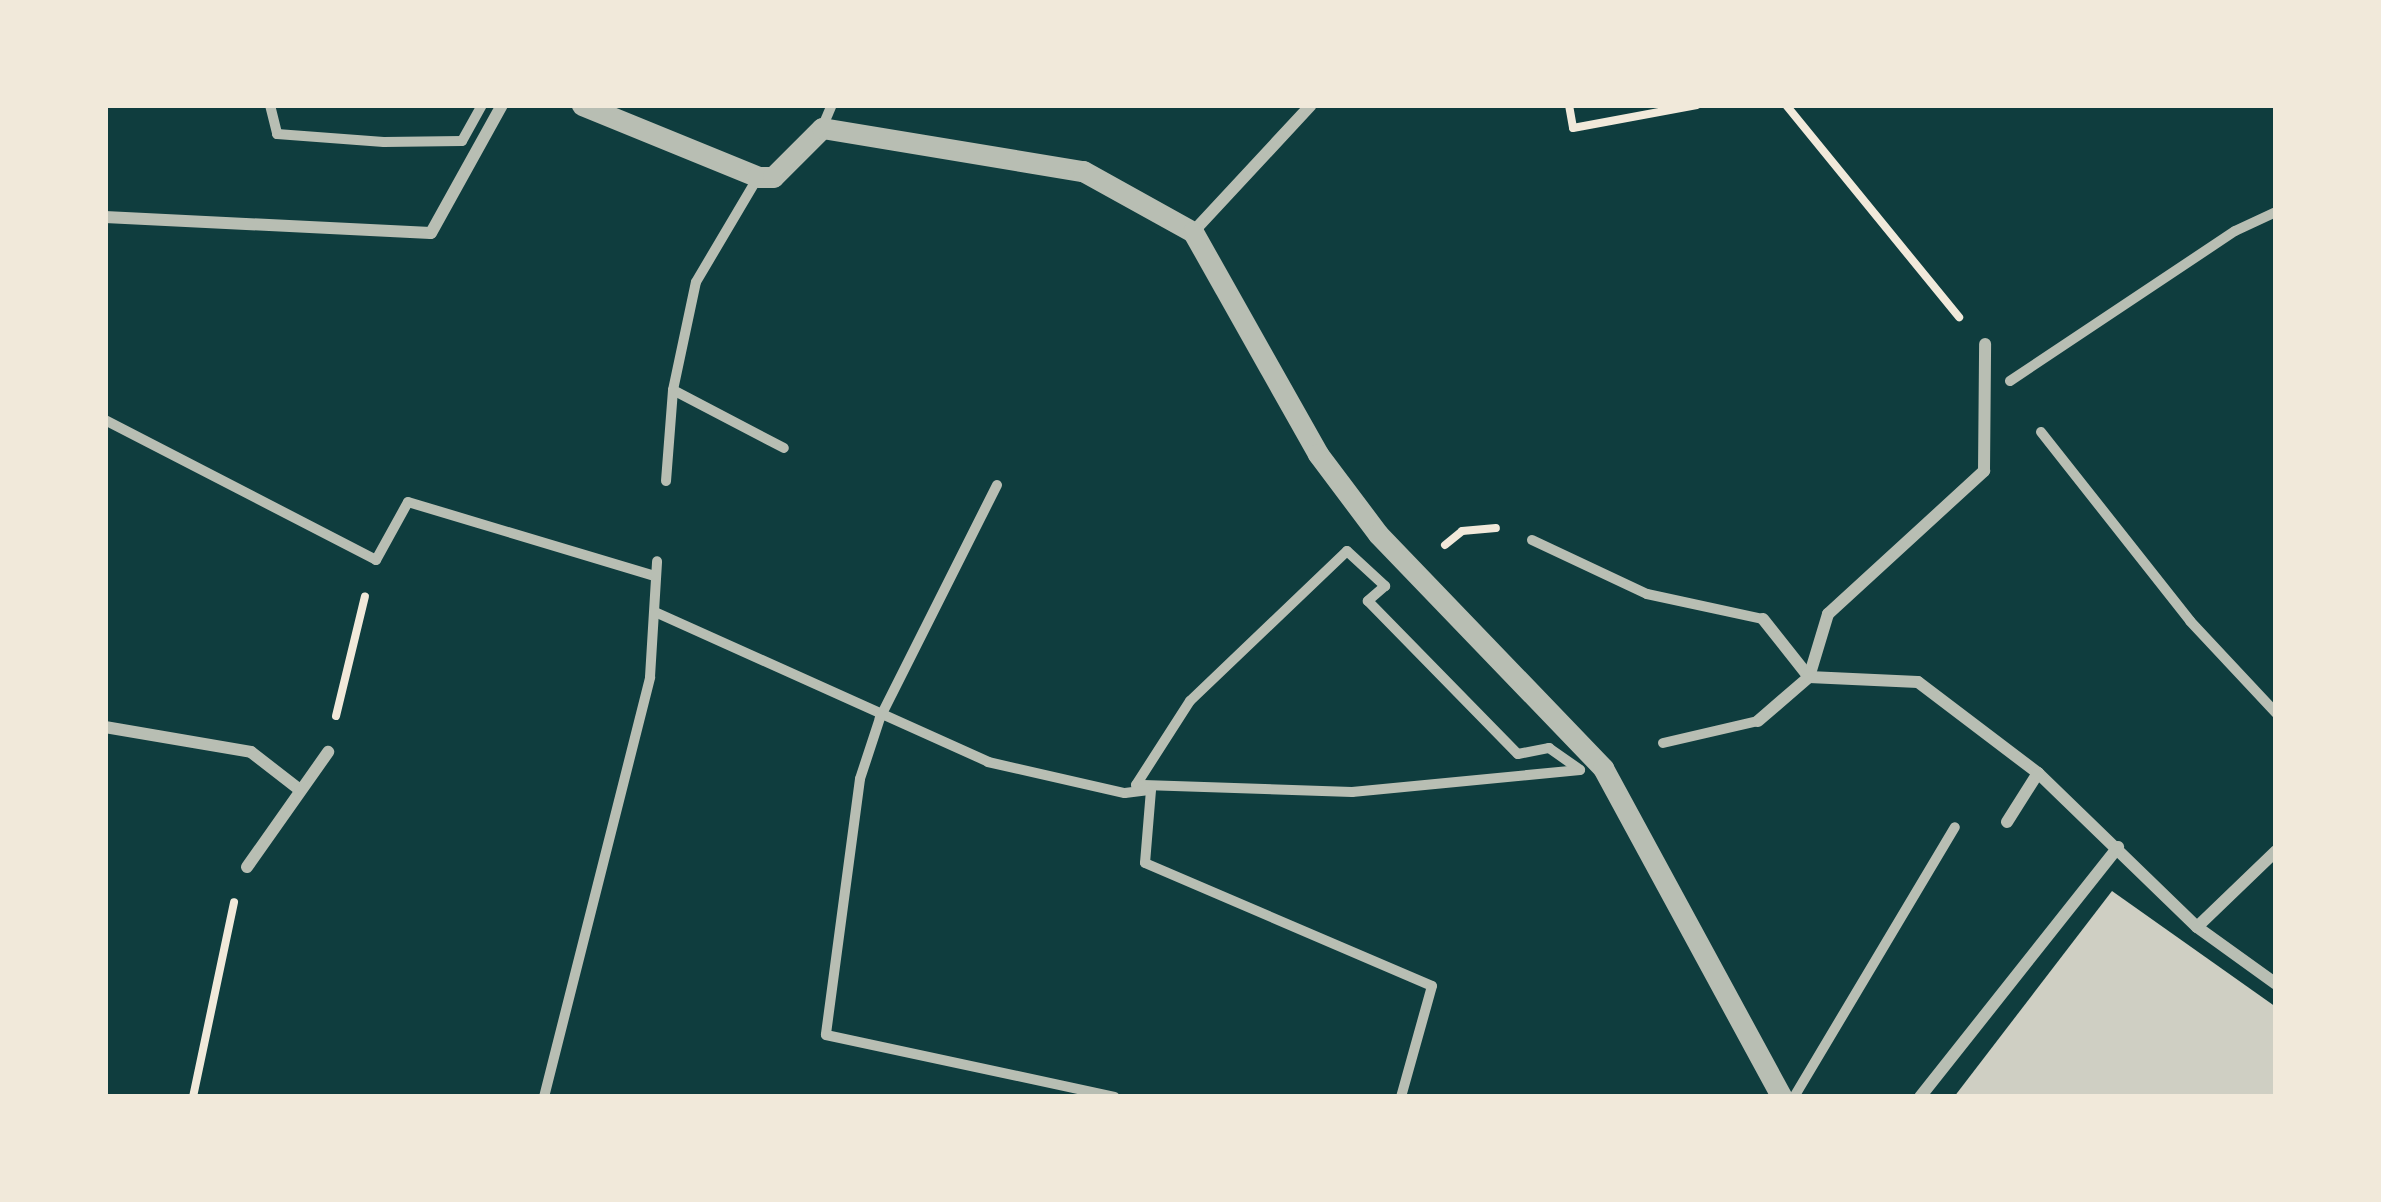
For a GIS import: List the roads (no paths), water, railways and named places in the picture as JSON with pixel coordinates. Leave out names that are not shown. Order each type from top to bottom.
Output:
[{"type":"street","points":[[270,105],[277,134],[384,142],[462,141],[482,105]]},
{"type":"street","points":[[105,217],[431,233],[502,105]]},
{"type":"street","points":[[582,105],[758,177],[773,177],[822,128],[832,105]]},
{"type":"street","points":[[1193,232],[1311,105]]},
{"type":"street","points":[[822,128],[1083,171],[1193,232],[1318,454],[1378,534],[1603,768],[1782,1097]]},
{"type":"street","points":[[666,481],[673,390],[696,282],[758,177]]},
{"type":"street","points":[[2010,381],[2235,231],[2276,212]]},
{"type":"street","points":[[1663,743],[1758,722],[1809,677],[1828,614],[1893,561],[1984,471],[1985,344]]},
{"type":"street","points":[[673,390],[784,448]]},
{"type":"street","points":[[105,420],[376,560],[408,502],[656,576]]},
{"type":"street","points":[[2041,432],[2190,621],[2276,713]]},
{"type":"street","points":[[997,485],[880,718],[860,779],[826,1035],[1114,1097]]},
{"type":"street","points":[[1532,540],[1647,594],[1762,619],[1809,677],[1918,682],[2080,808],[2198,927],[2276,984]]},
{"type":"street","points":[[655,612],[880,718],[1044,778],[1151,790],[1352,792],[1580,770],[1550,748],[1518,754],[1368,601],[1385,586],[1347,551],[1190,701],[1136,784],[1151,790]]},
{"type":"street","points":[[544,1097],[650,677],[657,561]]},
{"type":"street","points":[[105,727],[251,752],[300,790]]},
{"type":"street","points":[[247,867],[328,752]]},
{"type":"street","points":[[2007,823],[2038,773]]},
{"type":"street","points":[[1151,790],[1145,862],[1432,986],[1401,1097]]},
{"type":"street","points":[[1794,1097],[1955,827]]},
{"type":"street","points":[[1919,1097],[2118,847]]},
{"type":"street","points":[[2198,927],[2276,851]]}]
